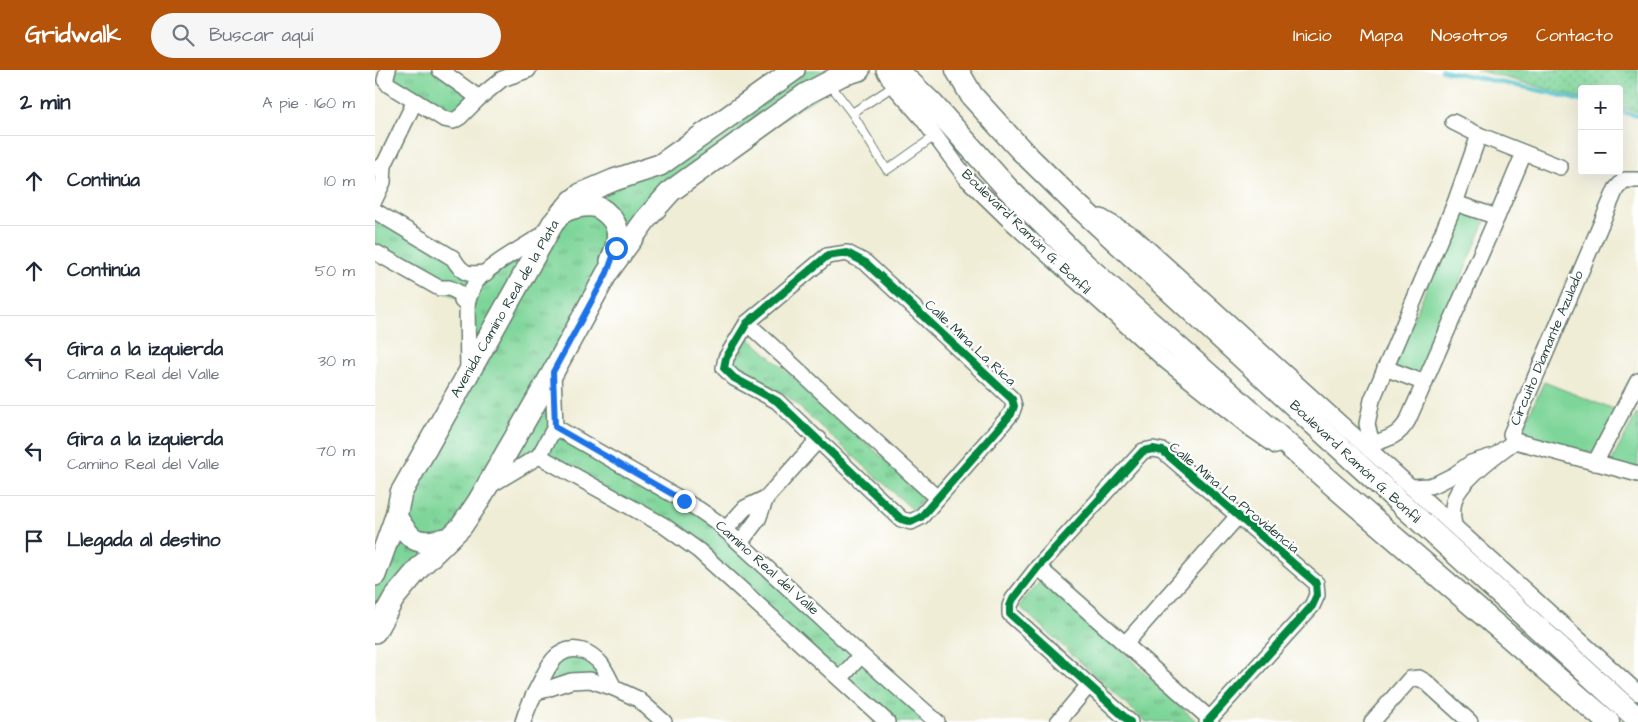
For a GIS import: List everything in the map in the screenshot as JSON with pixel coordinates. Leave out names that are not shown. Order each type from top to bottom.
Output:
[{"type":"main road","name":"Avenida Camino Real de la Plata","points":[[375,576],[396,516],[401,493],[547,232],[562,212],[581,194],[614,180],[660,165],[794,70]]},
{"type":"main road","points":[[375,632],[394,598],[420,567],[461,527],[488,486],[607,273],[646,219],[671,191],[806,94],[842,75],[859,70]]},
{"type":"main road","name":"Boulevard Ramón G. Bonfil","points":[[957,70],[973,96],[1021,150],[1074,202],[1638,719]]},
{"type":"main road","name":"Boulevard Ramón G. Bonfil","points":[[896,74],[933,105],[1007,188],[1084,264],[1332,484],[1608,722]]},
{"type":"main road","points":[[562,212],[579,206],[595,206],[607,214],[617,229],[616,248],[607,273]]},
{"type":"main road","points":[[396,516],[409,535],[420,542],[430,543],[449,538]]},
{"type":"street","points":[[440,70],[479,98]]},
{"type":"street","points":[[387,75],[389,86],[444,119],[453,121],[460,117],[505,75],[528,70]]},
{"type":"street","name":"Boulevard Ramón G. Bonfil","points":[[896,74],[935,136],[967,179],[1008,219],[1167,362],[1250,428],[1332,484]]},
{"type":"street","points":[[375,198],[383,182],[379,167],[415,101]]},
{"type":"street","points":[[1453,122],[1479,135],[1560,167]]},
{"type":"street","points":[[1479,135],[1455,202],[1368,412],[1367,431],[1370,446],[1391,439],[1404,428],[1425,384],[1524,153]]},
{"type":"street","name":"Circuito Diamante Azulado","points":[[1638,180],[1624,180],[1616,189],[1511,434],[1515,441],[1638,474]]},
{"type":"street","name":"Boulevard Ramón G. Bonfil","points":[[1074,202],[1134,236],[1370,446],[1411,487],[1638,693]]},
{"type":"street","points":[[1455,202],[1497,217]]},
{"type":"street","points":[[375,211],[474,270],[486,273]]},
{"type":"street","points":[[468,373],[467,304],[469,294],[476,282],[486,273],[547,232]]},
{"type":"street","points":[[375,252],[467,304]]},
{"type":"street","name":"Calle Mina La Rica","points":[[847,253],[866,263],[1012,399],[1014,406],[1011,414],[921,517],[911,522],[901,519],[819,439],[777,402],[733,378],[724,368],[727,358],[747,323],[827,256],[847,253]]},
{"type":"street","points":[[747,323],[937,498]]},
{"type":"street","points":[[1385,368],[1425,384]]},
{"type":"street","points":[[488,486],[542,458],[558,429],[553,372]]},
{"type":"street","points":[[1595,463],[1638,381]]},
{"type":"street","name":"Camino Real del Valle","points":[[558,429],[698,509],[740,543],[861,655],[937,722]]},
{"type":"street","points":[[740,543],[758,519],[766,498],[819,439]]},
{"type":"street","points":[[1454,525],[1453,508],[1459,491],[1495,455],[1515,441]]},
{"type":"street","name":"Calle Mina La Providencia","points":[[1039,567],[1208,720],[1312,606],[1317,595],[1315,583],[1163,452],[1153,449],[1143,451],[1039,567],[1009,606],[1010,614],[1130,722]]},
{"type":"street","points":[[1411,487],[1435,484],[1449,478],[1471,463],[1495,455]]},
{"type":"street","points":[[542,458],[663,526],[699,551],[887,722]]},
{"type":"street","points":[[725,530],[745,508],[766,498]]},
{"type":"street","name":"Calle Mina La Providencia","points":[[1125,644],[1238,516]]},
{"type":"street","points":[[523,722],[526,709],[549,666],[559,654],[572,649],[592,655],[602,665],[614,688]]},
{"type":"street","points":[[840,679],[861,655]]},
{"type":"street","points":[[1372,722],[1410,679],[1419,678],[1426,682],[1470,722]]},
{"type":"street","points":[[535,693],[571,681],[590,680],[638,699],[664,722]]},
{"type":"street","points":[[1058,722],[1089,685]]},
{"type":"lane","points":[[852,113],[896,74]]},
{"type":"lane","points":[[829,82],[852,113],[887,170],[935,136]]},
{"type":"green space","points":[[396,70],[435,70],[474,99],[455,116],[390,79]]},
{"type":"green space","points":[[794,70],[859,70],[671,191],[553,372],[555,427],[698,509],[937,722],[887,722],[699,551],[539,456],[488,486],[375,632],[375,575],[384,551],[468,373],[467,304],[375,252],[375,211],[467,266],[486,273],[564,215],[660,165]]},
{"type":"green space","points":[[1476,70],[1638,70],[1638,112],[1623,108],[1623,85],[1578,85],[1578,97]]},
{"type":"green space","points":[[1459,211],[1485,222],[1419,378],[1393,367]]},
{"type":"green space","points":[[748,337],[926,496],[913,510],[786,395],[731,365]]},
{"type":"green space","points":[[1544,382],[1619,412],[1596,454],[1520,434]]},
{"type":"green space","points":[[1638,414],[1638,471],[1610,464]]},
{"type":"green space","points":[[1041,580],[1123,652],[1196,721],[1146,722],[1019,606]]},
{"type":"green space","points":[[582,651],[614,688],[590,680],[535,693],[549,667]]},
{"type":"waterway","points":[[1442,70],[1578,100]]},
{"type":"waterway","points":[[1623,112],[1638,116]]},
{"type":"cycle path","points":[[847,253],[866,263],[1012,399],[1014,406],[1011,414],[921,517],[911,522],[901,519],[777,401],[734,378],[724,368],[726,358],[747,323],[827,256],[847,253]]},
{"type":"cycle path","points":[[1130,722],[1010,614],[1010,606],[1013,599],[1038,567],[1143,451],[1153,449],[1163,451],[1316,583],[1317,595],[1312,606],[1207,722]]},
{"type":"route","points":[[616,248],[607,273],[553,372],[555,427],[684,501]]}]
